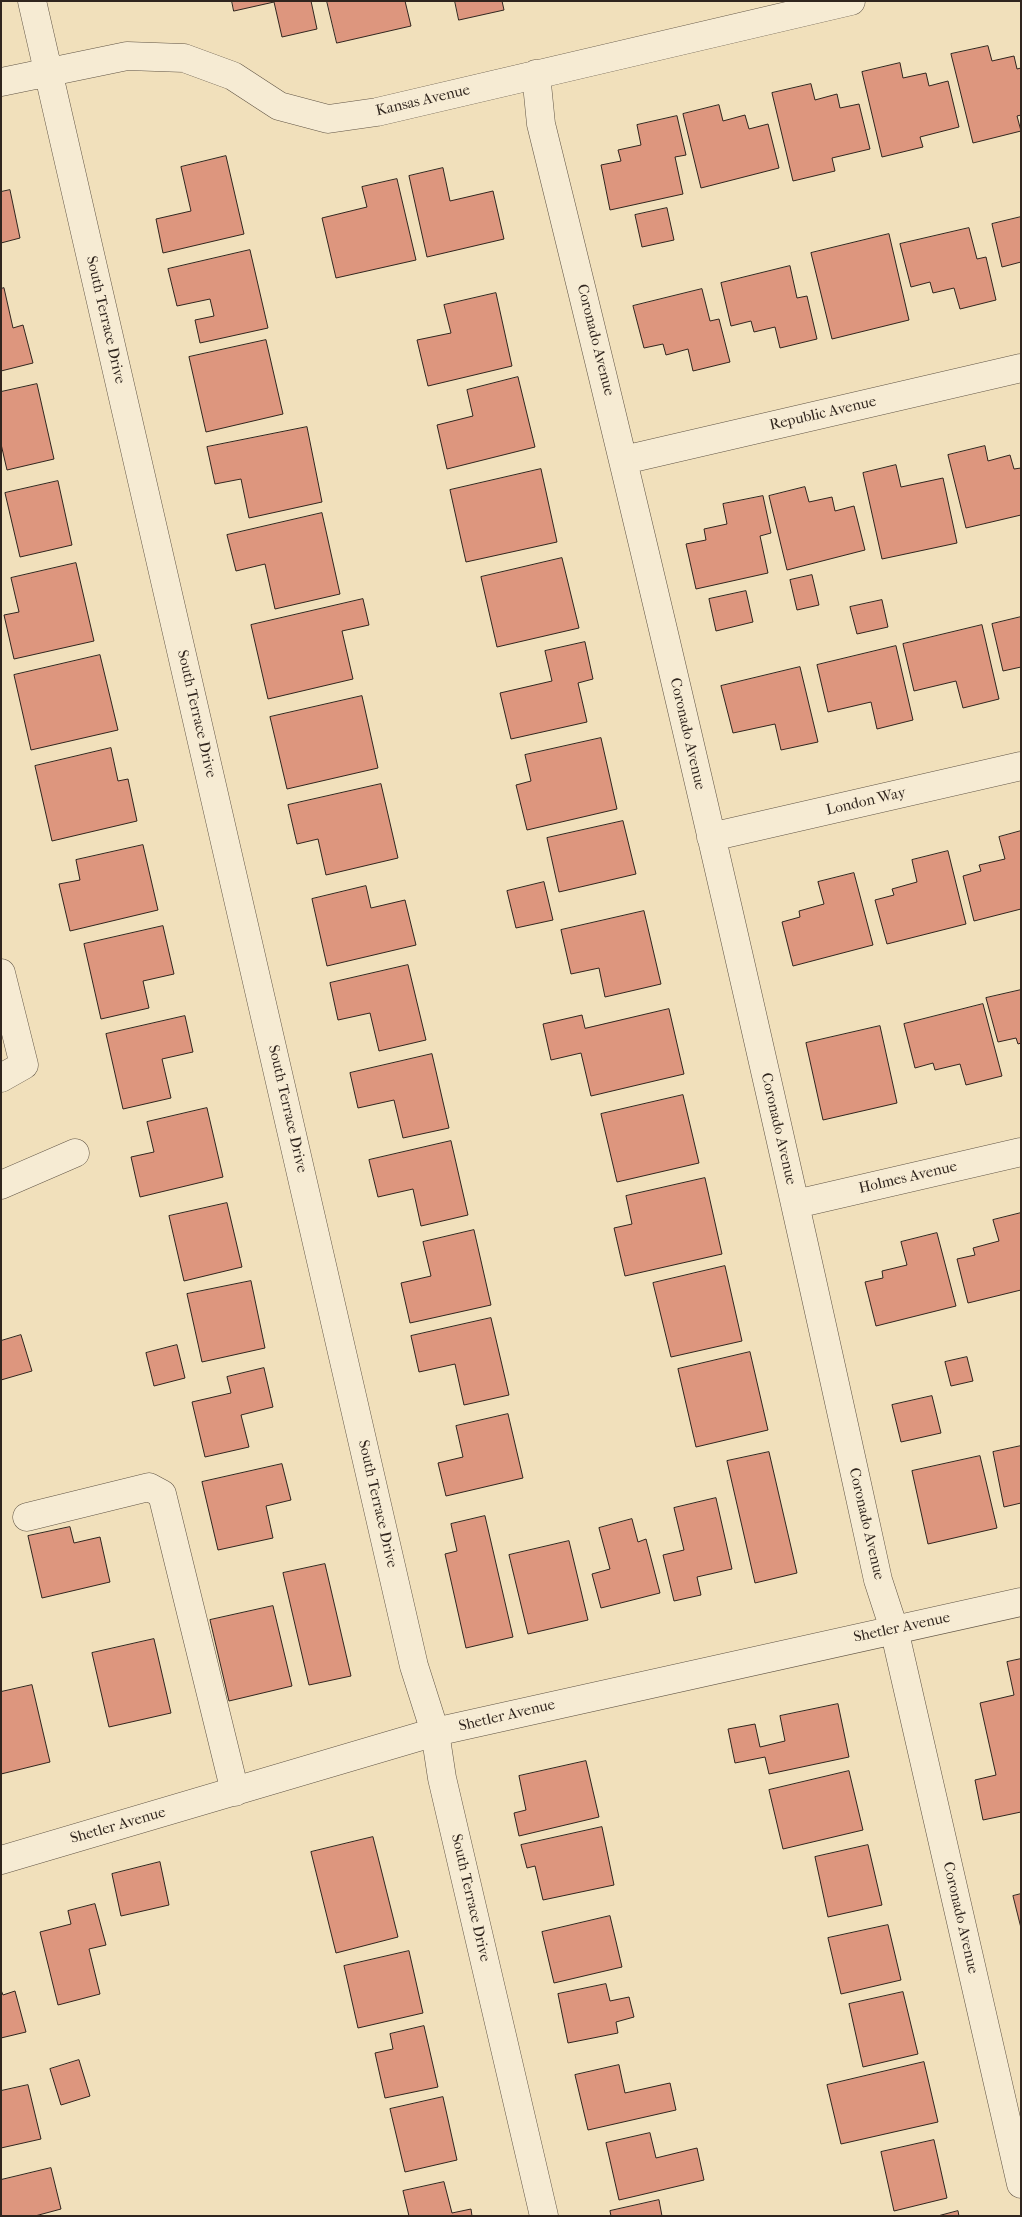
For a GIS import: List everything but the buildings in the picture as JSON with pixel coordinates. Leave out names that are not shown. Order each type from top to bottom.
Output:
[{"type":"street","name":"South Terrace Drive","points":[[32,1],[414,1666],[435,1732],[442,1778],[544,2216]]},
{"type":"street","name":"Kansas Avenue","points":[[1,82],[127,56],[184,58],[234,76],[279,106],[328,119],[377,112],[851,1]]},
{"type":"street","name":"Coronado Avenue","points":[[536,74],[541,124],[624,460],[796,1204],[878,1580],[894,1630],[1021,2184]]},
{"type":"street","name":"Republic Avenue","points":[[624,460],[1021,368]]},
{"type":"street","name":"London Way","points":[[711,837],[1021,766]]},
{"type":"street","points":[[1,972],[24,1064],[1,1078]]},
{"type":"street","name":"Holmes Avenue","points":[[796,1204],[1021,1152]]},
{"type":"street","points":[[1,1185],[75,1153]]},
{"type":"street","points":[[27,1517],[149,1488],[162,1494],[235,1792]]},
{"type":"street","name":"Shetler Avenue","points":[[1,1860],[435,1732],[1021,1602]]}]
